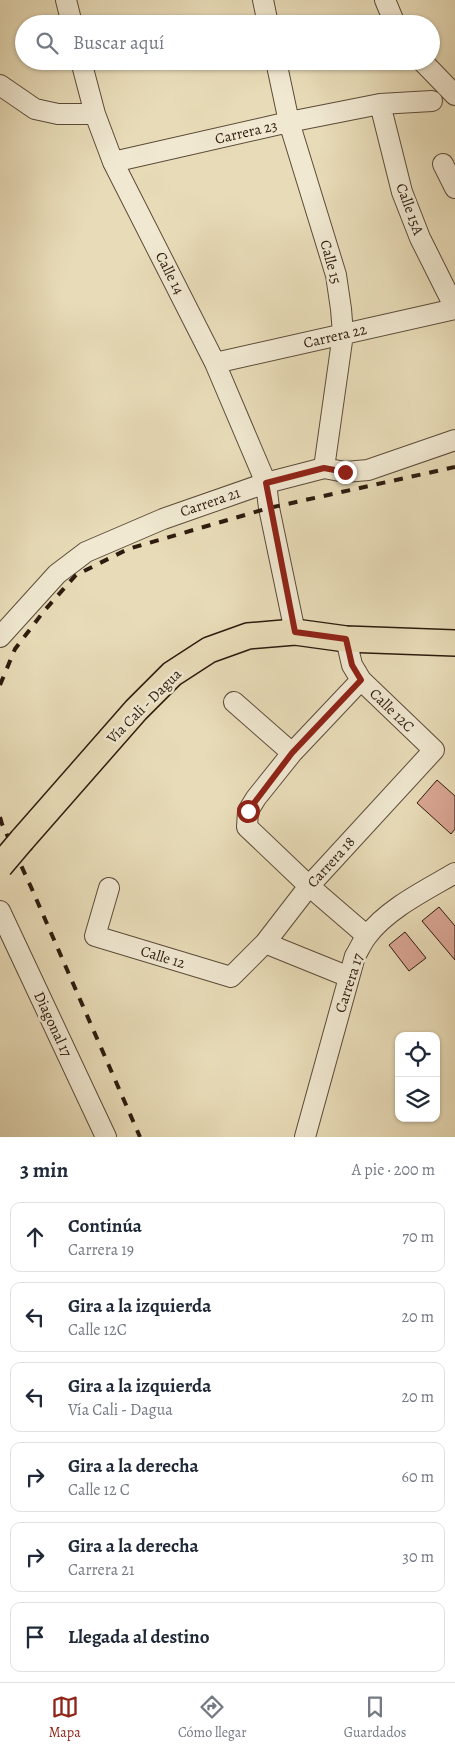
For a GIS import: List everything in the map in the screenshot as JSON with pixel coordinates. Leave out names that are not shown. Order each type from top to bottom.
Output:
[{"type":"main road","name":"Vía Cali - Dagua","points":[[0,866],[136,710],[172,674],[209,650],[248,636],[295,632],[346,639],[454,644]]},
{"type":"street","points":[[66,0],[70,15]]},
{"type":"street","points":[[263,0],[266,15]]},
{"type":"street","points":[[385,0],[391,15]]},
{"type":"street","name":"Calle 14","points":[[83,70],[94,114],[113,162],[215,363],[266,483],[295,632]]},
{"type":"street","name":"Calle 15","points":[[278,70],[289,122],[336,275],[343,334],[324,468]]},
{"type":"street","points":[[431,70],[455,95]]},
{"type":"street","points":[[0,84],[35,109],[58,114],[94,114]]},
{"type":"street","name":"Carrera 23","points":[[113,162],[289,122],[380,104],[432,101]]},
{"type":"street","name":"Calle 15A","points":[[380,104],[402,192],[420,238],[455,309]]},
{"type":"street","points":[[443,164],[455,188]]},
{"type":"street","name":"Carrera 22","points":[[215,363],[455,309]]},
{"type":"street","name":"Carrera 21","points":[[0,637],[58,574],[86,552],[163,519],[266,483],[324,468],[345,472],[368,470],[455,440]]},
{"type":"street","name":"Calle 12C","points":[[346,639],[352,665],[361,680],[434,750]]},
{"type":"street","points":[[361,680],[292,753],[248,811],[247,827],[309,886],[367,936]]},
{"type":"street","points":[[234,702],[292,753]]},
{"type":"street","name":"Carrera 18","points":[[231,977],[265,943],[309,886],[434,750]]},
{"type":"street","name":"Carrera 17","points":[[304,1137],[355,956],[367,936],[384,919],[422,892],[455,873]]},
{"type":"street","name":"Calle 12","points":[[109,888],[95,936],[231,977]]},
{"type":"street","name":"Diagonal 17","points":[[0,911],[106,1137]]},
{"type":"street","points":[[265,943],[349,977]]},
{"type":"building","points":[[437,780],[455,796],[455,829],[451,834],[417,803]]},
{"type":"building","points":[[439,907],[455,926],[455,960],[422,921]]},
{"type":"building","points":[[405,932],[426,958],[409,971],[389,945]]},
{"type":"railway","points":[[0,685],[15,649],[44,611],[76,575],[128,549],[269,508],[455,467]]},
{"type":"railway","points":[[0,817],[140,1137]]},
{"type":"route","points":[[248,811],[292,753],[361,680],[352,665],[346,639],[295,632],[266,483],[324,468],[345,472]]}]
